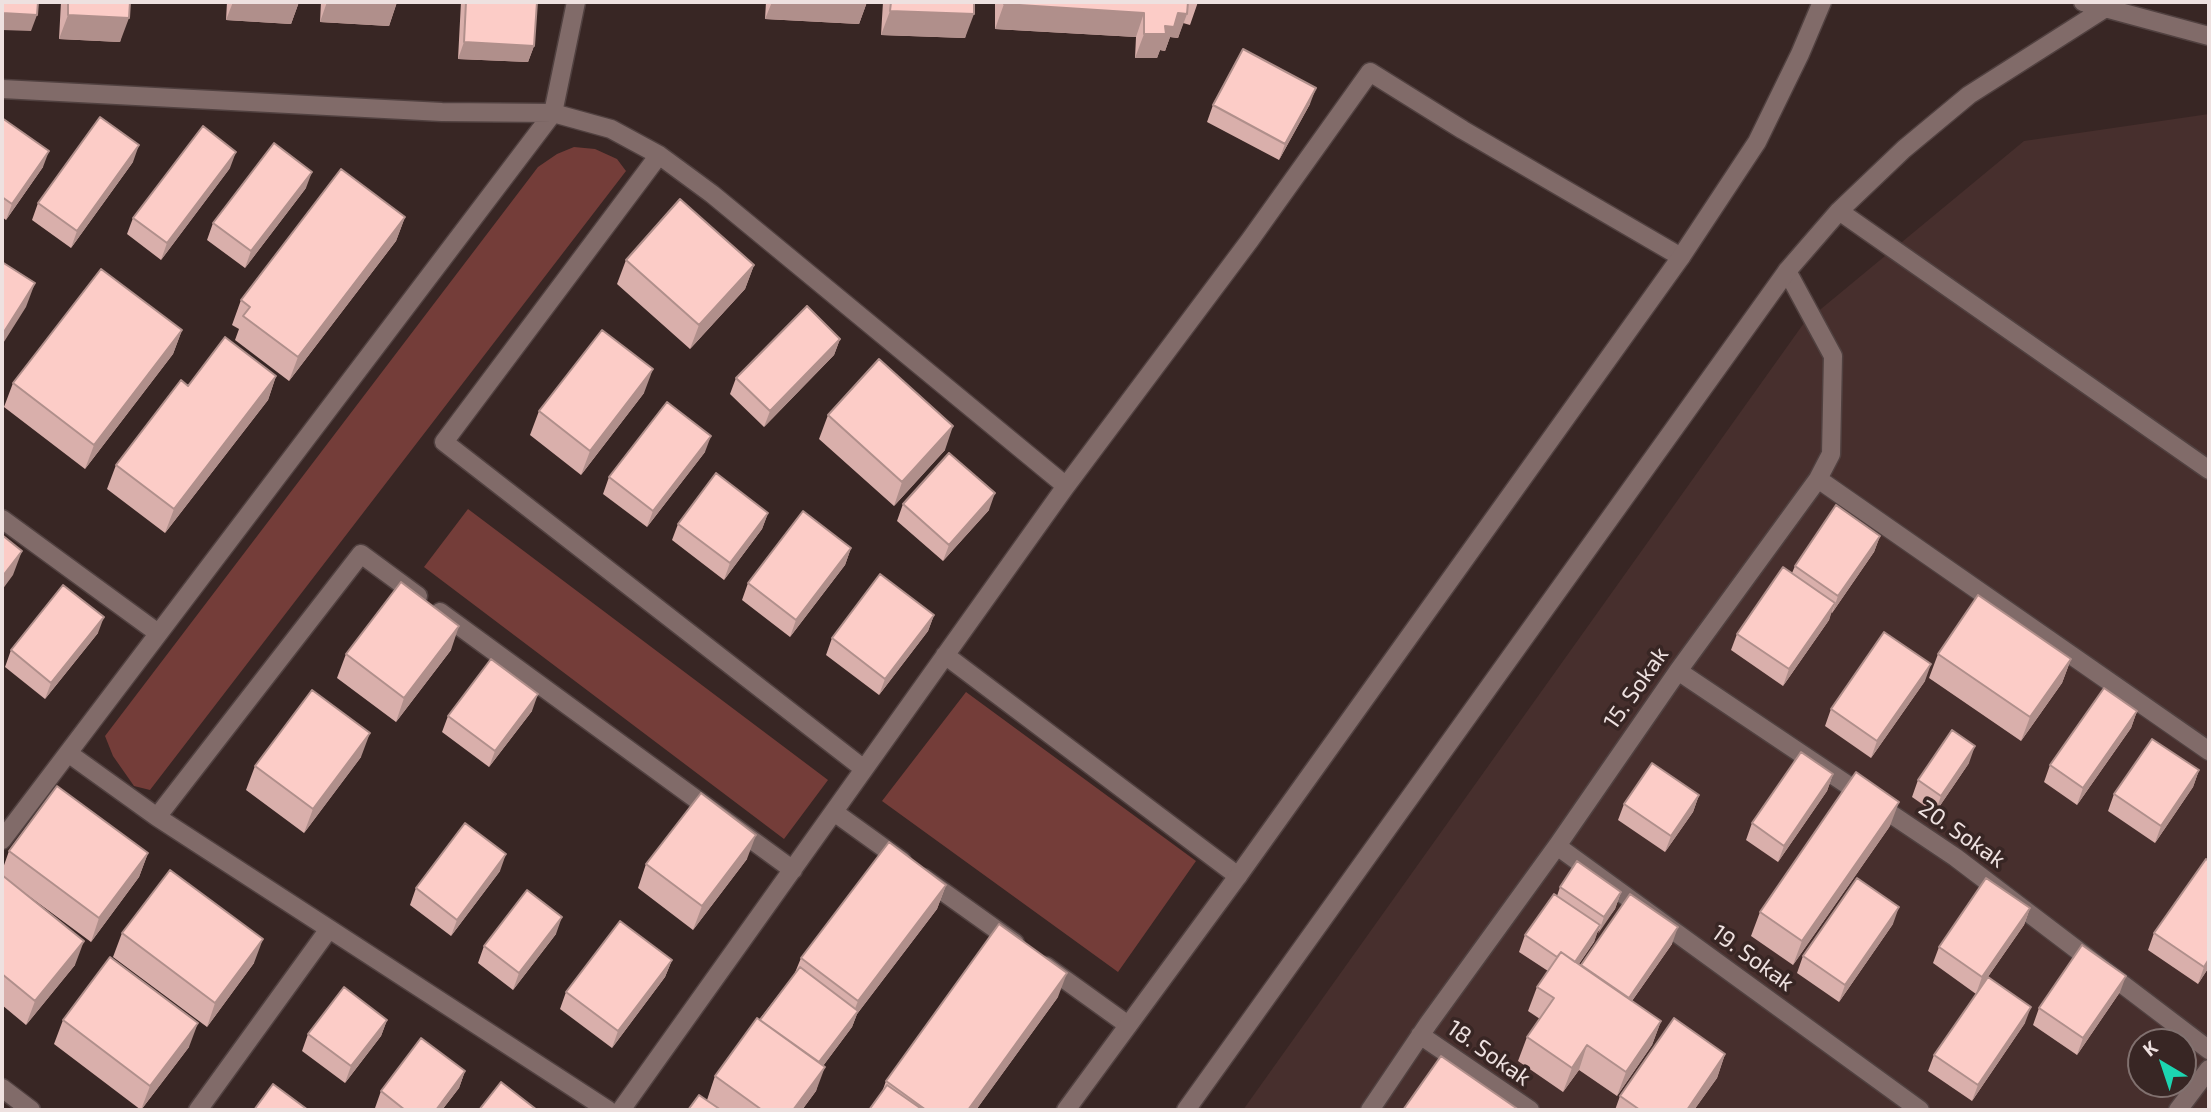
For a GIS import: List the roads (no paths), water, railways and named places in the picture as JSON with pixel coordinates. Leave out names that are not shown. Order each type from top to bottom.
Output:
[{"type":"street","points":[[2,840],[553,113],[576,2]]},
{"type":"street","points":[[1066,1110],[1238,876],[1681,257],[1757,142],[1822,2]]},
{"type":"street","points":[[2083,2],[2110,5],[2209,36]]},
{"type":"street","points":[[1186,1110],[1787,271],[1839,211],[1904,149],[1969,96],[2110,5]]},
{"type":"street","points":[[621,1110],[1066,486],[1250,240],[1370,72],[1463,130],[1681,257]]},
{"type":"street","points":[[2,89],[442,112],[553,113],[611,129],[659,155],[712,194],[1066,486]]},
{"type":"street","points":[[659,155],[444,442],[864,769]]},
{"type":"street","points":[[1839,211],[2209,470]]},
{"type":"street","name":"15. Sokak","points":[[1370,1110],[1678,670],[1818,479],[1830,454],[1833,356],[1787,271]]},
{"type":"street","points":[[1818,479],[2209,751]]},
{"type":"street","points":[[2,519],[159,633]]},
{"type":"street","points":[[157,817],[361,554],[793,870]]},
{"type":"street","points":[[945,655],[1238,876]]},
{"type":"street","name":"20. Sokak","points":[[1678,670],[1955,857],[2209,1050]]},
{"type":"street","points":[[68,753],[157,817],[608,1110]]},
{"type":"street","points":[[834,812],[1128,1025]]},
{"type":"street","name":"19. Sokak","points":[[1557,846],[1920,1110]]},
{"type":"street","points":[[198,1110],[329,929]]},
{"type":"street","name":"18. Sokak","points":[[1420,1035],[1530,1110]]},
{"type":"street","points":[[2178,1110],[2209,1069]]},
{"type":"street","points":[[2,1088],[32,1110]]}]
